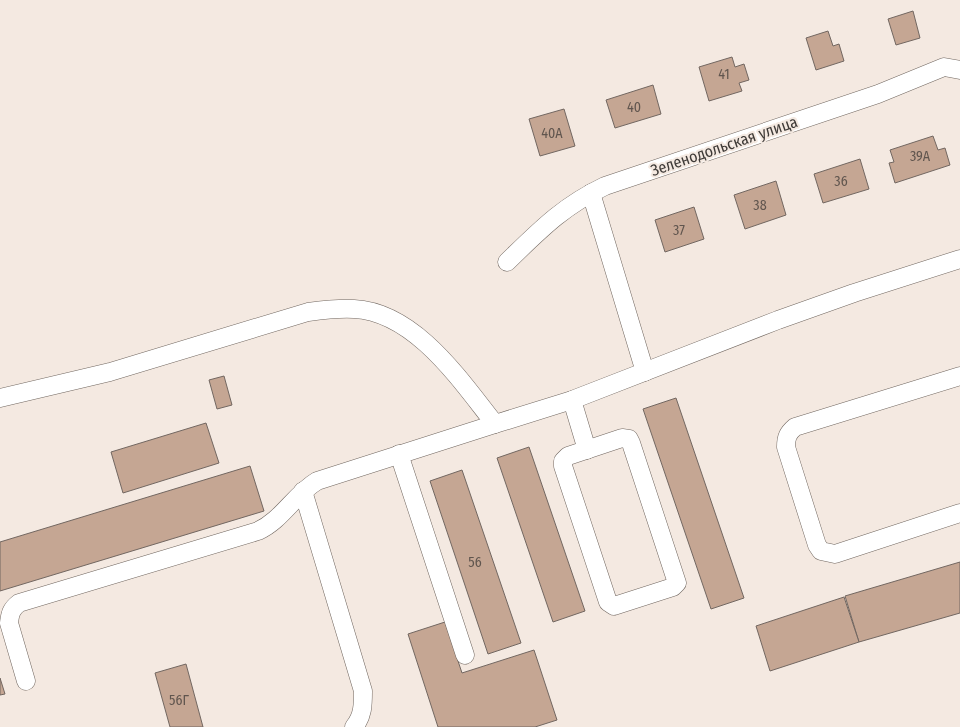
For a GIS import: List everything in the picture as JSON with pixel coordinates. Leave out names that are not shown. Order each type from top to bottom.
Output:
[{"type":"street","name":"Зеленодольская улица","points":[[507,262],[555,216],[573,203],[605,186],[878,94],[944,67],[960,70]]},
{"type":"street","points":[[591,193],[644,372]]},
{"type":"street","points":[[26,681],[9,623],[13,608],[19,603],[258,531],[274,521],[302,491],[317,481],[572,400],[778,320],[960,259]]},
{"type":"street","points":[[0,398],[110,372],[308,312],[355,308],[389,318],[409,330],[431,348],[452,370],[495,424]]},
{"type":"street","points":[[960,376],[796,427],[789,432],[786,439],[786,447],[817,545],[821,551],[835,554],[960,513]]},
{"type":"street","points":[[572,400],[587,450]]},
{"type":"street","points":[[622,438],[629,440],[631,443],[677,579],[676,586],[673,588],[617,606],[610,605],[608,602],[563,466],[564,458],[587,450],[622,438]]},
{"type":"street","points":[[398,454],[465,655]]},
{"type":"street","points":[[302,491],[363,691],[362,708],[359,720],[354,727]]},
{"type":"building","points":[[913,11],[920,38],[896,45],[888,19]]},
{"type":"building","points":[[828,31],[833,46],[839,44],[844,61],[816,70],[806,38]]},
{"type":"building","points":[[732,57],[735,67],[744,64],[749,80],[739,83],[742,91],[709,101],[699,67]]},
{"type":"building","points":[[653,85],[661,114],[615,128],[606,100]]},
{"type":"building","points":[[564,109],[575,146],[540,156],[529,119]]},
{"type":"building","points":[[933,136],[938,150],[945,148],[950,165],[895,183],[889,163],[894,162],[890,150]]},
{"type":"building","points":[[860,159],[869,189],[823,203],[814,174]]},
{"type":"building","points":[[776,181],[786,215],[745,229],[734,195]]},
{"type":"building","points":[[694,207],[704,239],[665,252],[655,220]]},
{"type":"building","points":[[224,376],[232,405],[217,409],[209,380]]},
{"type":"building","points":[[676,398],[744,598],[711,609],[643,409]]},
{"type":"building","points":[[206,423],[219,463],[123,493],[111,452]]},
{"type":"building","points":[[529,447],[585,611],[553,622],[497,458]]},
{"type":"building","points":[[250,466],[264,511],[0,591],[0,542]]},
{"type":"building","points":[[462,470],[521,643],[488,654],[430,481]]},
{"type":"building","points":[[960,562],[960,613],[859,642],[845,596]]},
{"type":"building","points":[[844,597],[859,642],[770,671],[756,626]]},
{"type":"building","points":[[445,622],[462,673],[534,650],[557,720],[535,727],[438,727],[408,634]]},
{"type":"building","points":[[186,664],[203,727],[170,727],[155,673]]},
{"type":"building","points":[[0,678],[5,694],[0,695]]}]
